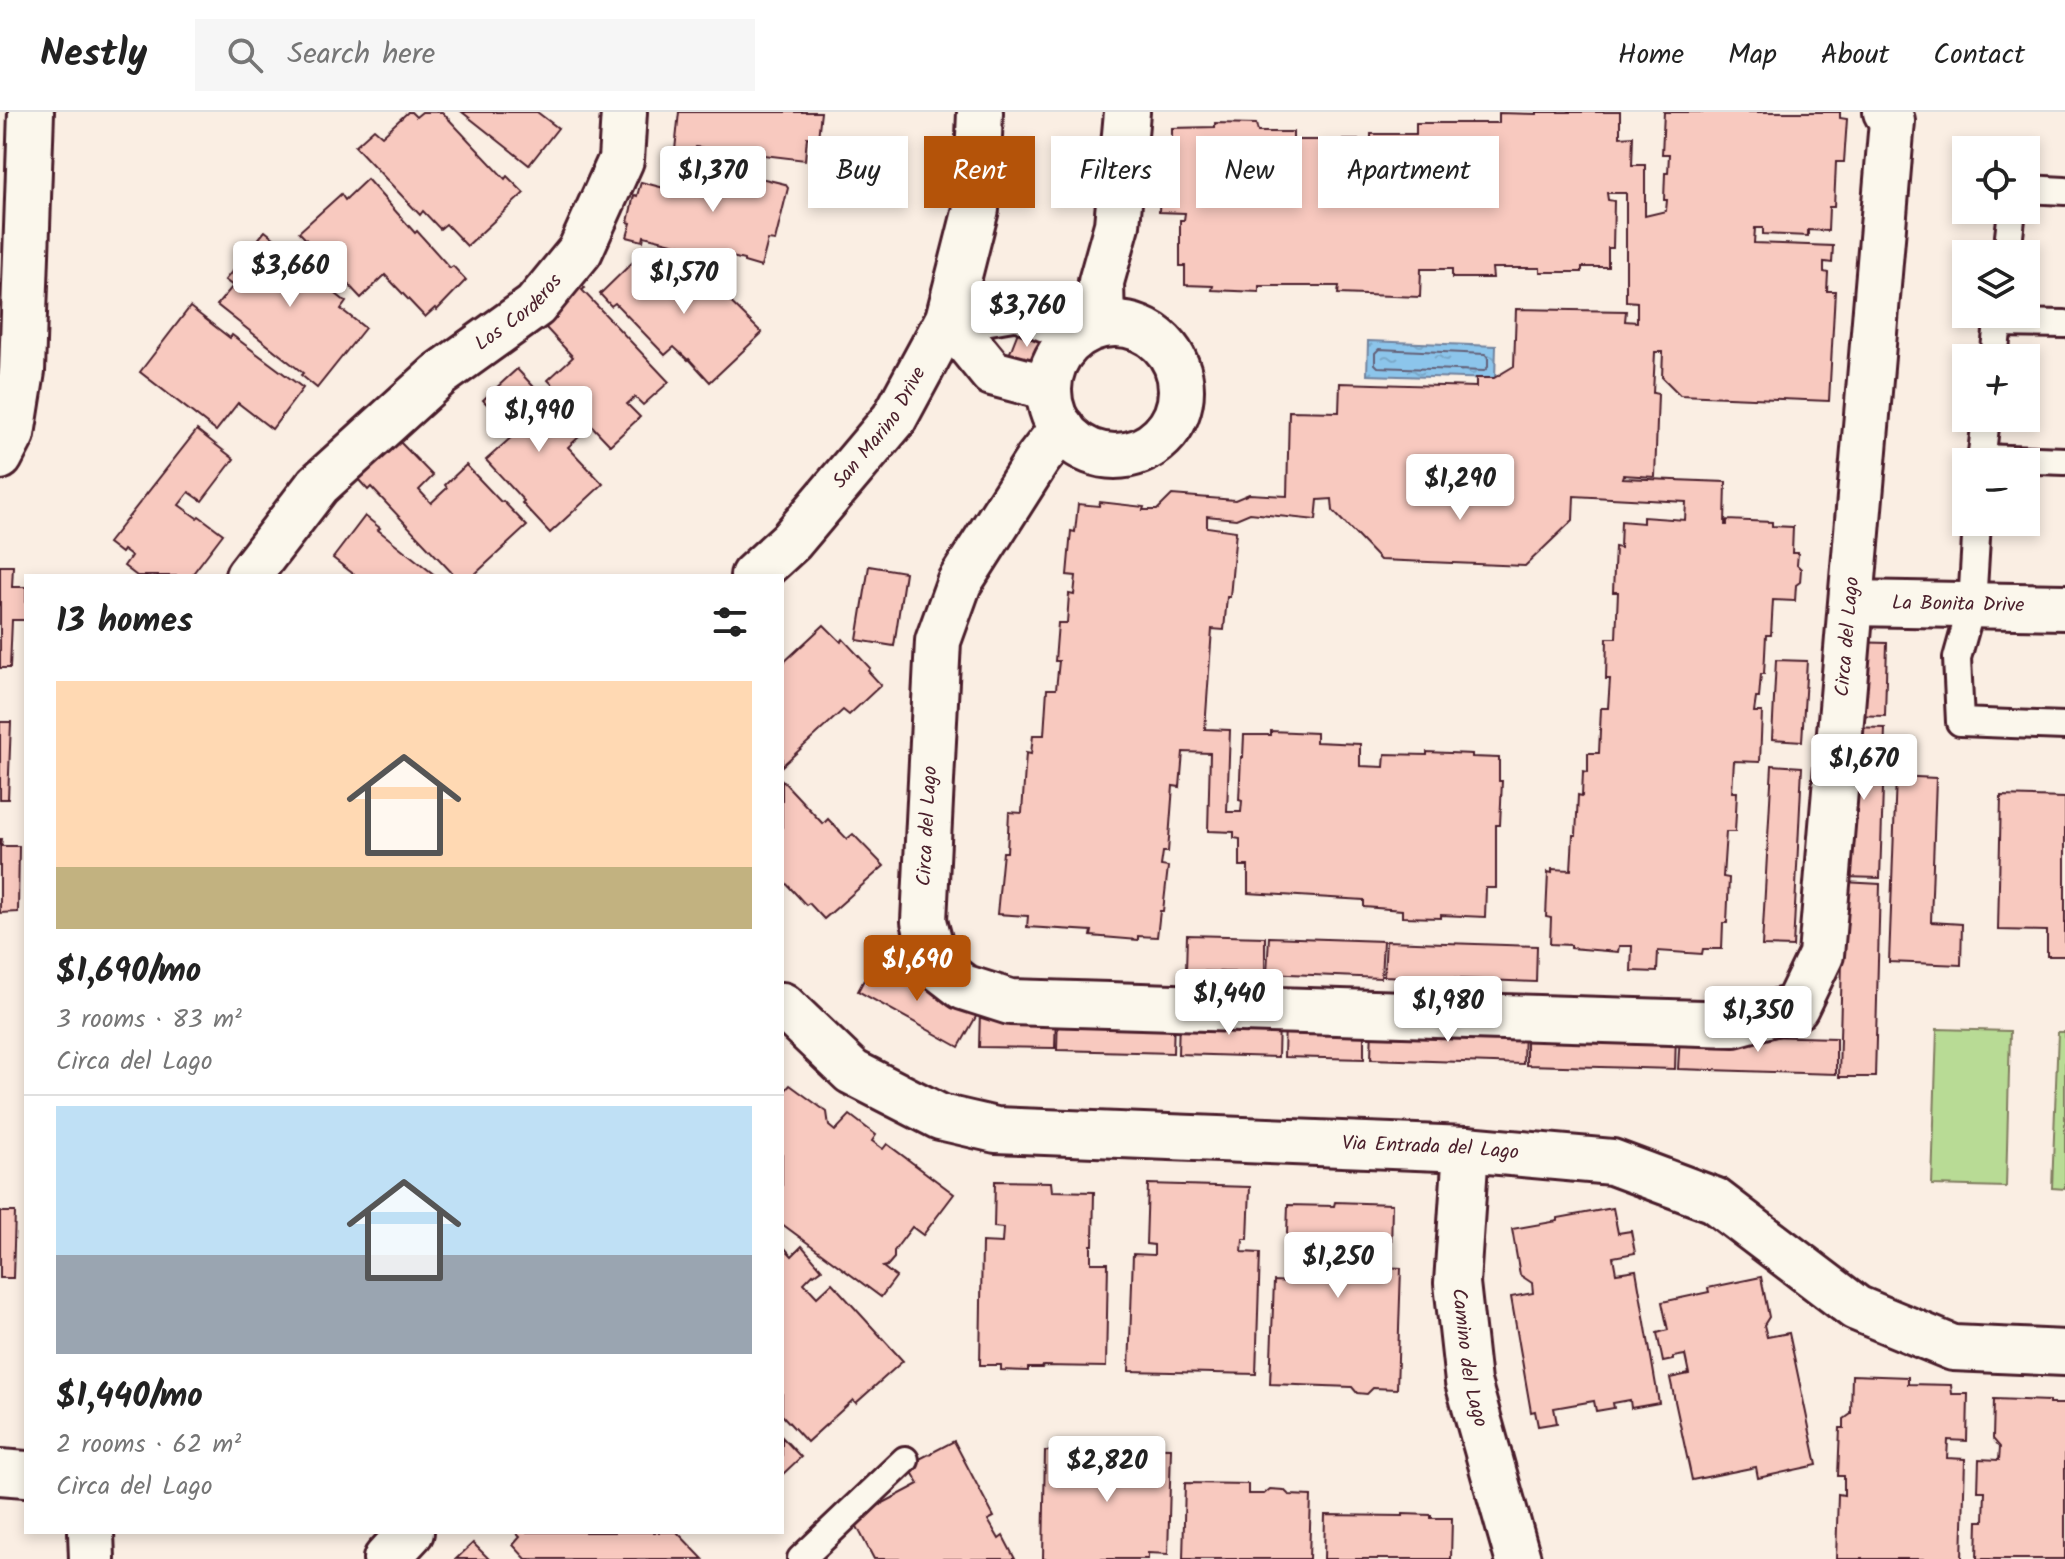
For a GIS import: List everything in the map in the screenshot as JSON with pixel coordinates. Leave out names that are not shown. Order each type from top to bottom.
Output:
[{"type":"street","points":[[0,457],[12,434],[22,371],[31,112]]},
{"type":"street","name":"Los Corderos","points":[[250,574],[318,485],[439,375],[535,306],[580,251],[621,160],[624,112]]},
{"type":"street","name":"San Marino Drive","points":[[755,574],[791,541],[894,419],[948,319],[976,209],[980,112]]},
{"type":"street","points":[[1049,388],[992,373],[948,319],[1017,307],[1091,329],[1124,324],[1145,331],[1163,344],[1175,362],[1181,383],[1180,405],[1171,426],[1157,441],[1138,452],[1117,456],[1096,453],[1077,444],[1062,428],[1052,410],[1049,388],[1053,367],[1065,347],[1091,329],[1117,225],[1127,112]]},
{"type":"street","name":"Circa del Lago","points":[[1062,428],[1038,459],[959,583],[938,641],[924,921],[936,966],[963,987],[1010,1002],[1734,1024],[1796,1007],[1821,955],[1892,121],[1886,112]]},
{"type":"street","name":"La Bonita Drive","points":[[1852,603],[2065,607]]},
{"type":"street","name":"Via Entrada del Lago","points":[[784,1011],[852,1072],[940,1117],[996,1130],[1466,1149],[1612,1162],[1714,1200],[1856,1308],[1953,1348],[2065,1353]]},
{"type":"street","name":"Camino del Lago","points":[[1466,1149],[1457,1283],[1468,1382],[1518,1559]]},
{"type":"street","points":[[0,1472],[24,1474]]},
{"type":"street","points":[[91,1534],[92,1559]]},
{"type":"street","points":[[386,1559],[409,1534]]},
{"type":"lane","points":[[2040,190],[2065,191]]},
{"type":"lane","points":[[2040,322],[2065,324]]},
{"type":"lane","points":[[2040,461],[2065,461]]},
{"type":"lane","points":[[1976,536],[1972,605],[1957,658],[1960,722],[2065,726]]},
{"type":"lane","points":[[801,1559],[905,1460]]},
{"type":"green space","points":[[1937,1029],[2010,1031],[2006,1187],[1932,1185]]},
{"type":"green space","points":[[2058,1032],[2065,1032],[2065,1189],[2052,1188]]},
{"type":"water","points":[[1368,341],[1496,346],[1495,379],[1367,375]]},
{"type":"building","points":[[408,112],[416,117],[422,112],[442,112],[505,179],[507,176],[524,193],[467,246],[446,224],[440,229],[423,211],[420,215],[355,146],[374,129],[382,136]]},
{"type":"building","points":[[462,112],[537,112],[558,128],[529,165]]},
{"type":"building","points":[[679,112],[821,112],[818,136],[807,137],[805,160],[696,147],[695,152],[675,150]]},
{"type":"building","points":[[1620,112],[1620,137],[1633,136],[1632,165],[1645,165],[1645,216],[1666,211],[1665,173],[1668,173],[1669,154],[1662,154],[1664,112],[1840,112],[1840,118],[1847,119],[1844,162],[1836,162],[1834,207],[1829,207],[1828,231],[1808,230],[1808,236],[1763,234],[1763,228],[1755,228],[1754,243],[1833,246],[1832,263],[1824,262],[1824,272],[1828,273],[1827,291],[1835,291],[1829,401],[1680,395],[1662,377],[1663,352],[1655,352],[1653,393],[1658,394],[1655,477],[1623,475],[1622,478],[1726,482],[1725,525],[1727,520],[1772,522],[1772,526],[1793,527],[1792,553],[1798,553],[1800,582],[1796,585],[1795,601],[1773,600],[1771,635],[1766,635],[1764,674],[1761,674],[1754,712],[1762,712],[1760,762],[1734,761],[1732,792],[1737,792],[1735,832],[1726,832],[1723,877],[1729,878],[1727,923],[1723,923],[1722,949],[1703,949],[1702,954],[1658,951],[1657,972],[1631,971],[1632,946],[1619,946],[1618,952],[1550,944],[1551,918],[1546,917],[1548,872],[1552,873],[1552,869],[1571,870],[1583,771],[1588,772],[1588,753],[1599,753],[1601,708],[1608,708],[1610,679],[1606,679],[1607,638],[1616,638],[1618,592],[1613,592],[1615,547],[1620,548],[1621,521],[1643,523],[1643,517],[1685,520],[1686,502],[1574,496],[1573,520],[1525,566],[1380,560],[1333,511],[1332,499],[1318,500],[1316,520],[1250,513],[1236,519],[1207,516],[1207,527],[1236,531],[1224,630],[1212,629],[1205,729],[1230,730],[1227,812],[1241,812],[1242,801],[1239,800],[1244,735],[1271,735],[1271,731],[1316,733],[1316,742],[1360,744],[1360,766],[1384,767],[1385,754],[1427,755],[1427,752],[1499,758],[1499,781],[1502,781],[1500,825],[1496,825],[1496,888],[1486,888],[1485,917],[1402,917],[1402,910],[1364,907],[1364,900],[1248,893],[1248,866],[1240,866],[1240,839],[1234,838],[1234,832],[1208,831],[1210,753],[1183,752],[1180,787],[1173,786],[1168,852],[1163,852],[1161,866],[1168,867],[1157,937],[1138,936],[1138,940],[1091,936],[1092,931],[1027,927],[1028,916],[997,914],[1003,852],[1007,852],[1009,812],[1022,813],[1026,753],[1031,754],[1033,735],[1044,735],[1047,689],[1056,689],[1058,623],[1067,623],[1069,594],[1074,595],[1076,576],[1067,575],[1071,531],[1075,532],[1078,504],[1099,506],[1100,502],[1157,510],[1172,495],[1235,500],[1249,494],[1287,496],[1289,411],[1339,412],[1340,383],[1476,387],[1476,378],[1494,378],[1514,366],[1516,309],[1626,311],[1625,321],[1637,322],[1637,302],[1626,301],[1626,193],[1607,193],[1608,200],[1614,201],[1613,248],[1608,248],[1608,267],[1582,267],[1582,272],[1492,268],[1493,278],[1452,278],[1452,269],[1421,269],[1420,297],[1338,294],[1339,286],[1259,286],[1259,292],[1212,290],[1213,286],[1185,285],[1185,266],[1180,266],[1180,220],[1184,220],[1185,213],[1159,212],[1159,208],[1180,208],[1180,136],[1172,136],[1172,128],[1215,127],[1215,123],[1256,124],[1258,132],[1293,132],[1293,136],[1196,136],[1196,208],[1302,208],[1302,140],[1318,140],[1318,208],[1499,208],[1499,136],[1371,134],[1416,134],[1416,123],[1499,123],[1499,113]]},
{"type":"building","points":[[703,164],[785,184],[788,188],[775,241],[768,240],[761,267],[744,260],[644,236],[643,241],[627,237],[634,195],[637,196],[641,182],[695,196]]},
{"type":"building","points":[[367,179],[415,233],[417,231],[450,268],[453,266],[466,280],[437,310],[435,308],[425,317],[385,275],[361,298],[299,232],[341,194],[345,200]]},
{"type":"building","points":[[265,231],[329,282],[326,286],[346,302],[341,309],[365,328],[317,388],[301,375],[303,373],[217,305],[233,286],[225,280]]},
{"type":"building","points":[[638,257],[668,289],[693,265],[762,333],[710,382],[674,347],[665,355],[615,303],[611,306],[600,294]]},
{"type":"building","points":[[574,276],[585,288],[582,290],[669,382],[643,405],[635,397],[627,404],[640,417],[610,445],[548,380],[573,357],[533,314]]},
{"type":"building","points":[[190,307],[303,388],[272,429],[238,403],[216,431],[140,372]]},
{"type":"building","points":[[1018,332],[1045,343],[1035,367],[1009,355]]},
{"type":"building","points":[[517,369],[580,436],[568,447],[603,484],[550,533],[486,460],[515,434],[483,400]]},
{"type":"building","points":[[197,430],[234,459],[202,501],[189,492],[179,505],[223,534],[193,574],[134,574],[124,566],[131,556],[108,543]]},
{"type":"building","points":[[398,440],[433,476],[419,490],[431,503],[466,465],[527,526],[475,574],[453,574],[371,487],[368,490],[357,478]]},
{"type":"building","points":[[365,516],[433,574],[353,574],[333,558]]},
{"type":"building","points":[[0,566],[13,566],[12,587],[24,587],[24,620],[12,620],[10,668],[0,668]]},
{"type":"building","points":[[869,566],[905,572],[894,646],[857,640]]},
{"type":"building","points":[[824,625],[841,642],[843,639],[881,685],[849,715],[843,710],[784,764],[784,662]]},
{"type":"building","points":[[1852,642],[1887,643],[1885,716],[1849,715]]},
{"type":"building","points":[[1776,660],[1807,661],[1802,741],[1772,739]]},
{"type":"building","points":[[0,722],[11,722],[8,799],[0,799]]},
{"type":"building","points":[[1848,727],[1885,728],[1880,878],[1844,877]]},
{"type":"building","points":[[1772,765],[1802,767],[1793,947],[1762,946]]},
{"type":"building","points":[[1896,776],[1936,778],[1931,922],[1962,924],[1961,965],[1889,962]]},
{"type":"building","points":[[784,782],[823,824],[828,819],[847,839],[853,834],[884,866],[824,919],[809,903],[806,905],[784,881]]},
{"type":"building","points":[[2001,796],[2065,798],[2065,956],[2047,956],[2047,931],[1998,930]]},
{"type":"building","points":[[0,839],[1,846],[19,846],[18,912],[0,913]]},
{"type":"building","points":[[1844,882],[1880,884],[1875,1077],[1839,1077]]},
{"type":"building","points":[[1187,935],[1265,937],[1265,973],[1186,971]]},
{"type":"building","points":[[1269,937],[1383,941],[1381,978],[1267,973]]},
{"type":"building","points":[[1386,941],[1537,946],[1536,982],[1384,976]]},
{"type":"building","points":[[875,959],[977,1015],[959,1047],[858,991]]},
{"type":"building","points":[[980,1011],[1056,1013],[1055,1048],[979,1047]]},
{"type":"building","points":[[1058,1013],[1174,1017],[1173,1053],[1057,1050]]},
{"type":"building","points":[[1179,1018],[1279,1020],[1278,1057],[1178,1054]]},
{"type":"building","points":[[1285,1021],[1364,1023],[1364,1059],[1284,1057]]},
{"type":"building","points":[[1372,1024],[1524,1028],[1523,1064],[1371,1059]]},
{"type":"building","points":[[1526,1029],[1676,1033],[1675,1069],[1526,1065]]},
{"type":"building","points":[[1680,1034],[1836,1038],[1836,1074],[1678,1069]]},
{"type":"building","points":[[790,1085],[827,1112],[829,1126],[835,1131],[850,1115],[876,1135],[872,1141],[883,1149],[887,1144],[954,1194],[923,1235],[912,1227],[894,1251],[894,1258],[883,1267],[896,1277],[881,1297],[784,1225],[784,1092]]},
{"type":"building","points":[[995,1181],[1051,1182],[1052,1191],[1094,1192],[1091,1263],[1108,1263],[1106,1367],[1043,1366],[1028,1368],[1028,1371],[1001,1370],[1001,1365],[980,1365],[982,1242],[1002,1243],[1003,1228],[994,1227]]},
{"type":"building","points":[[1148,1184],[1250,1187],[1248,1239],[1243,1239],[1242,1252],[1260,1253],[1256,1374],[1129,1371],[1133,1254],[1154,1255],[1154,1245],[1146,1244]]},
{"type":"building","points":[[1335,1202],[1392,1204],[1391,1255],[1381,1255],[1381,1267],[1401,1268],[1397,1389],[1373,1388],[1367,1394],[1357,1393],[1352,1387],[1270,1384],[1274,1281],[1292,1282],[1293,1263],[1286,1262],[1288,1205],[1334,1206]]},
{"type":"building","points":[[1613,1208],[1618,1233],[1631,1231],[1635,1253],[1613,1257],[1616,1273],[1636,1270],[1659,1403],[1631,1408],[1630,1400],[1613,1403],[1614,1408],[1596,1411],[1594,1401],[1554,1408],[1557,1423],[1538,1426],[1535,1411],[1531,1412],[1511,1297],[1533,1293],[1532,1283],[1520,1275],[1512,1229]]},
{"type":"building","points":[[0,1212],[15,1212],[13,1278],[0,1278]]},
{"type":"building","points":[[802,1246],[822,1269],[804,1283],[817,1297],[832,1283],[903,1361],[856,1403],[853,1400],[807,1442],[784,1417],[784,1247],[792,1256]]},
{"type":"building","points":[[1761,1277],[1769,1317],[1764,1325],[1767,1337],[1789,1333],[1817,1465],[1758,1478],[1756,1467],[1692,1480],[1670,1378],[1689,1374],[1685,1355],[1663,1362],[1657,1333],[1668,1330],[1662,1302]]},
{"type":"building","points":[[1852,1375],[1908,1377],[1908,1384],[1951,1385],[1952,1394],[1968,1394],[1967,1441],[1948,1440],[1947,1458],[1965,1459],[1962,1559],[1836,1559],[1838,1494],[1844,1495],[1844,1476],[1838,1476],[1840,1428],[1844,1428],[1844,1419],[1851,1414]]},
{"type":"building","points":[[1994,1399],[2065,1404],[2065,1559],[1977,1559],[1978,1521],[1984,1521],[1985,1491],[1978,1491],[1979,1459],[1999,1460],[2000,1447],[1993,1439]]},
{"type":"building","points":[[784,1439],[801,1457],[784,1473]]},
{"type":"building","points":[[954,1441],[994,1517],[988,1520],[999,1539],[1003,1536],[1015,1559],[874,1559],[853,1519],[919,1484],[908,1465]]},
{"type":"building","points":[[1109,1447],[1171,1448],[1168,1554],[1148,1553],[1148,1559],[1043,1559],[1045,1451],[1109,1452]]},
{"type":"building","points":[[1185,1483],[1248,1484],[1248,1494],[1264,1494],[1270,1489],[1284,1490],[1289,1495],[1311,1496],[1309,1559],[1183,1559]]},
{"type":"building","points":[[1403,1514],[1452,1518],[1451,1559],[1324,1559],[1325,1515]]},
{"type":"building","points":[[517,1534],[679,1534],[703,1559],[526,1559],[513,1545],[520,1537]]},
{"type":"building","points":[[473,1543],[489,1559],[456,1559]]}]
